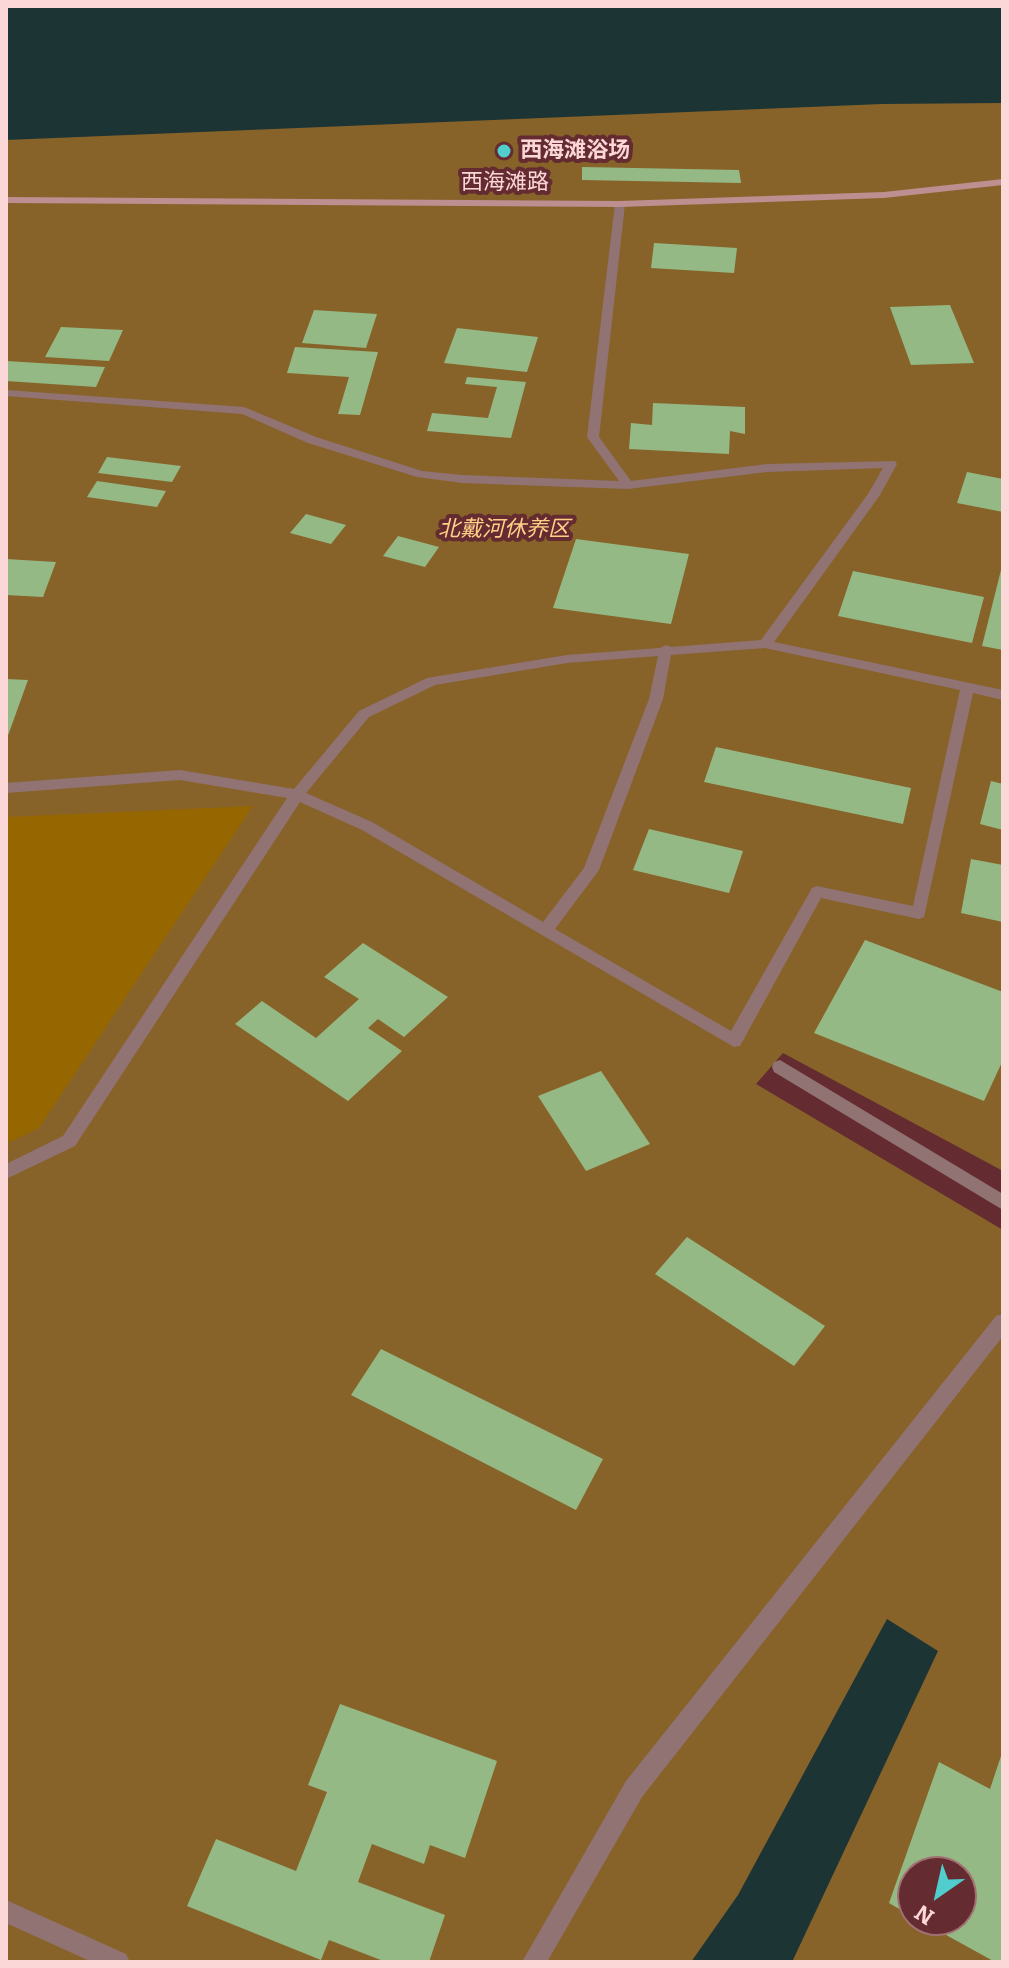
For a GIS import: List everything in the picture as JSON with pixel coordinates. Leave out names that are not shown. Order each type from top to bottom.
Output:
[{"type":"main road","name":"西海滩路","points":[[6,200],[620,204],[884,195],[1003,182]]},
{"type":"street","points":[[620,204],[593,437],[628,485]]},
{"type":"street","points":[[6,393],[244,411],[312,440],[421,474],[462,479],[628,485],[767,468],[891,464],[874,495],[765,644]]},
{"type":"street","points":[[6,1172],[69,1141],[297,795],[364,714],[432,681],[567,659],[666,649],[765,644],[1003,695]]},
{"type":"street","points":[[545,930],[591,870],[656,699],[666,649]]},
{"type":"street","points":[[6,788],[180,775],[297,795],[367,826],[734,1041],[817,892],[919,913],[967,688]]},
{"type":"street","points":[[780,1067],[1003,1203]]},
{"type":"street","points":[[534,1962],[634,1789],[1003,1322]]},
{"type":"street","points":[[6,1911],[118,1962]]},
{"type":"green space","name":"北戴河休养区","points":[[6,6],[1003,6],[1003,1171],[783,1053],[756,1084],[1003,1230],[1003,1962],[6,1962]]},
{"type":"shaded area","points":[[253,806],[39,1128],[6,1144],[6,817]]},
{"type":"water","points":[[6,6],[1003,6],[1003,103],[882,104],[6,140]]},
{"type":"water","points":[[887,1619],[938,1651],[792,1962],[691,1962],[738,1895]]},
{"type":"building","points":[[582,167],[739,170],[741,183],[582,180]]},
{"type":"building","points":[[654,243],[737,248],[734,273],[651,268]]},
{"type":"building","points":[[950,305],[974,363],[911,365],[890,307]]},
{"type":"building","points":[[314,310],[377,314],[366,348],[302,343]]},
{"type":"building","points":[[61,327],[123,330],[109,361],[45,357]]},
{"type":"building","points":[[457,328],[538,337],[527,372],[444,363]]},
{"type":"building","points":[[295,347],[378,352],[360,415],[338,414],[349,377],[287,373]]},
{"type":"building","points":[[6,361],[105,367],[96,387],[6,381]]},
{"type":"building","points":[[467,377],[526,382],[511,438],[427,431],[432,413],[488,418],[497,387],[465,384]]},
{"type":"building","points":[[653,403],[745,407],[745,434],[730,431],[729,454],[629,449],[631,423],[652,425]]},
{"type":"building","points":[[107,457],[181,466],[172,482],[98,473]]},
{"type":"building","points":[[967,472],[1003,479],[1003,512],[957,503]]},
{"type":"building","points":[[97,481],[166,491],[157,507],[87,497]]},
{"type":"building","points":[[306,514],[346,525],[331,544],[290,533]]},
{"type":"building","points":[[398,536],[439,547],[425,567],[383,556]]},
{"type":"building","points":[[576,539],[689,554],[671,624],[553,608]]},
{"type":"building","points":[[6,559],[56,562],[43,597],[6,595]]},
{"type":"building","points":[[1003,566],[1003,650],[982,646]]},
{"type":"building","points":[[853,571],[984,597],[972,643],[838,616]]},
{"type":"building","points":[[6,679],[28,680],[6,741]]},
{"type":"building","points":[[716,747],[911,788],[903,824],[704,782]]},
{"type":"building","points":[[991,781],[1003,784],[1003,830],[980,824]]},
{"type":"building","points":[[649,829],[743,851],[729,893],[633,870]]},
{"type":"building","points":[[971,859],[1003,865],[1003,922],[961,913]]},
{"type":"building","points":[[865,940],[1003,992],[1003,1060],[984,1101],[814,1033]]},
{"type":"building","points":[[363,943],[448,997],[404,1037],[378,1019],[368,1028],[402,1051],[348,1101],[235,1024],[262,1001],[316,1038],[359,999],[324,977]]},
{"type":"building","points":[[601,1071],[650,1144],[586,1171],[538,1096]]},
{"type":"building","points":[[687,1237],[825,1326],[794,1366],[655,1274]]},
{"type":"building","points":[[381,1349],[603,1459],[576,1510],[351,1395]]},
{"type":"building","points":[[340,1704],[497,1761],[465,1858],[430,1845],[424,1864],[372,1844],[358,1882],[445,1915],[429,1962],[386,1962],[329,1940],[321,1960],[187,1906],[216,1839],[296,1871],[327,1792],[308,1785]]},
{"type":"building","points":[[1002,1753],[1003,1962],[995,1962],[948,1936],[977,1936],[977,1856],[906,1856],[939,1762],[990,1789]]},
{"type":"building","points":[[897,1880],[897,1908],[889,1903]]},
{"type":"place","name":"西海滩浴场","points":[[504,151]]}]
